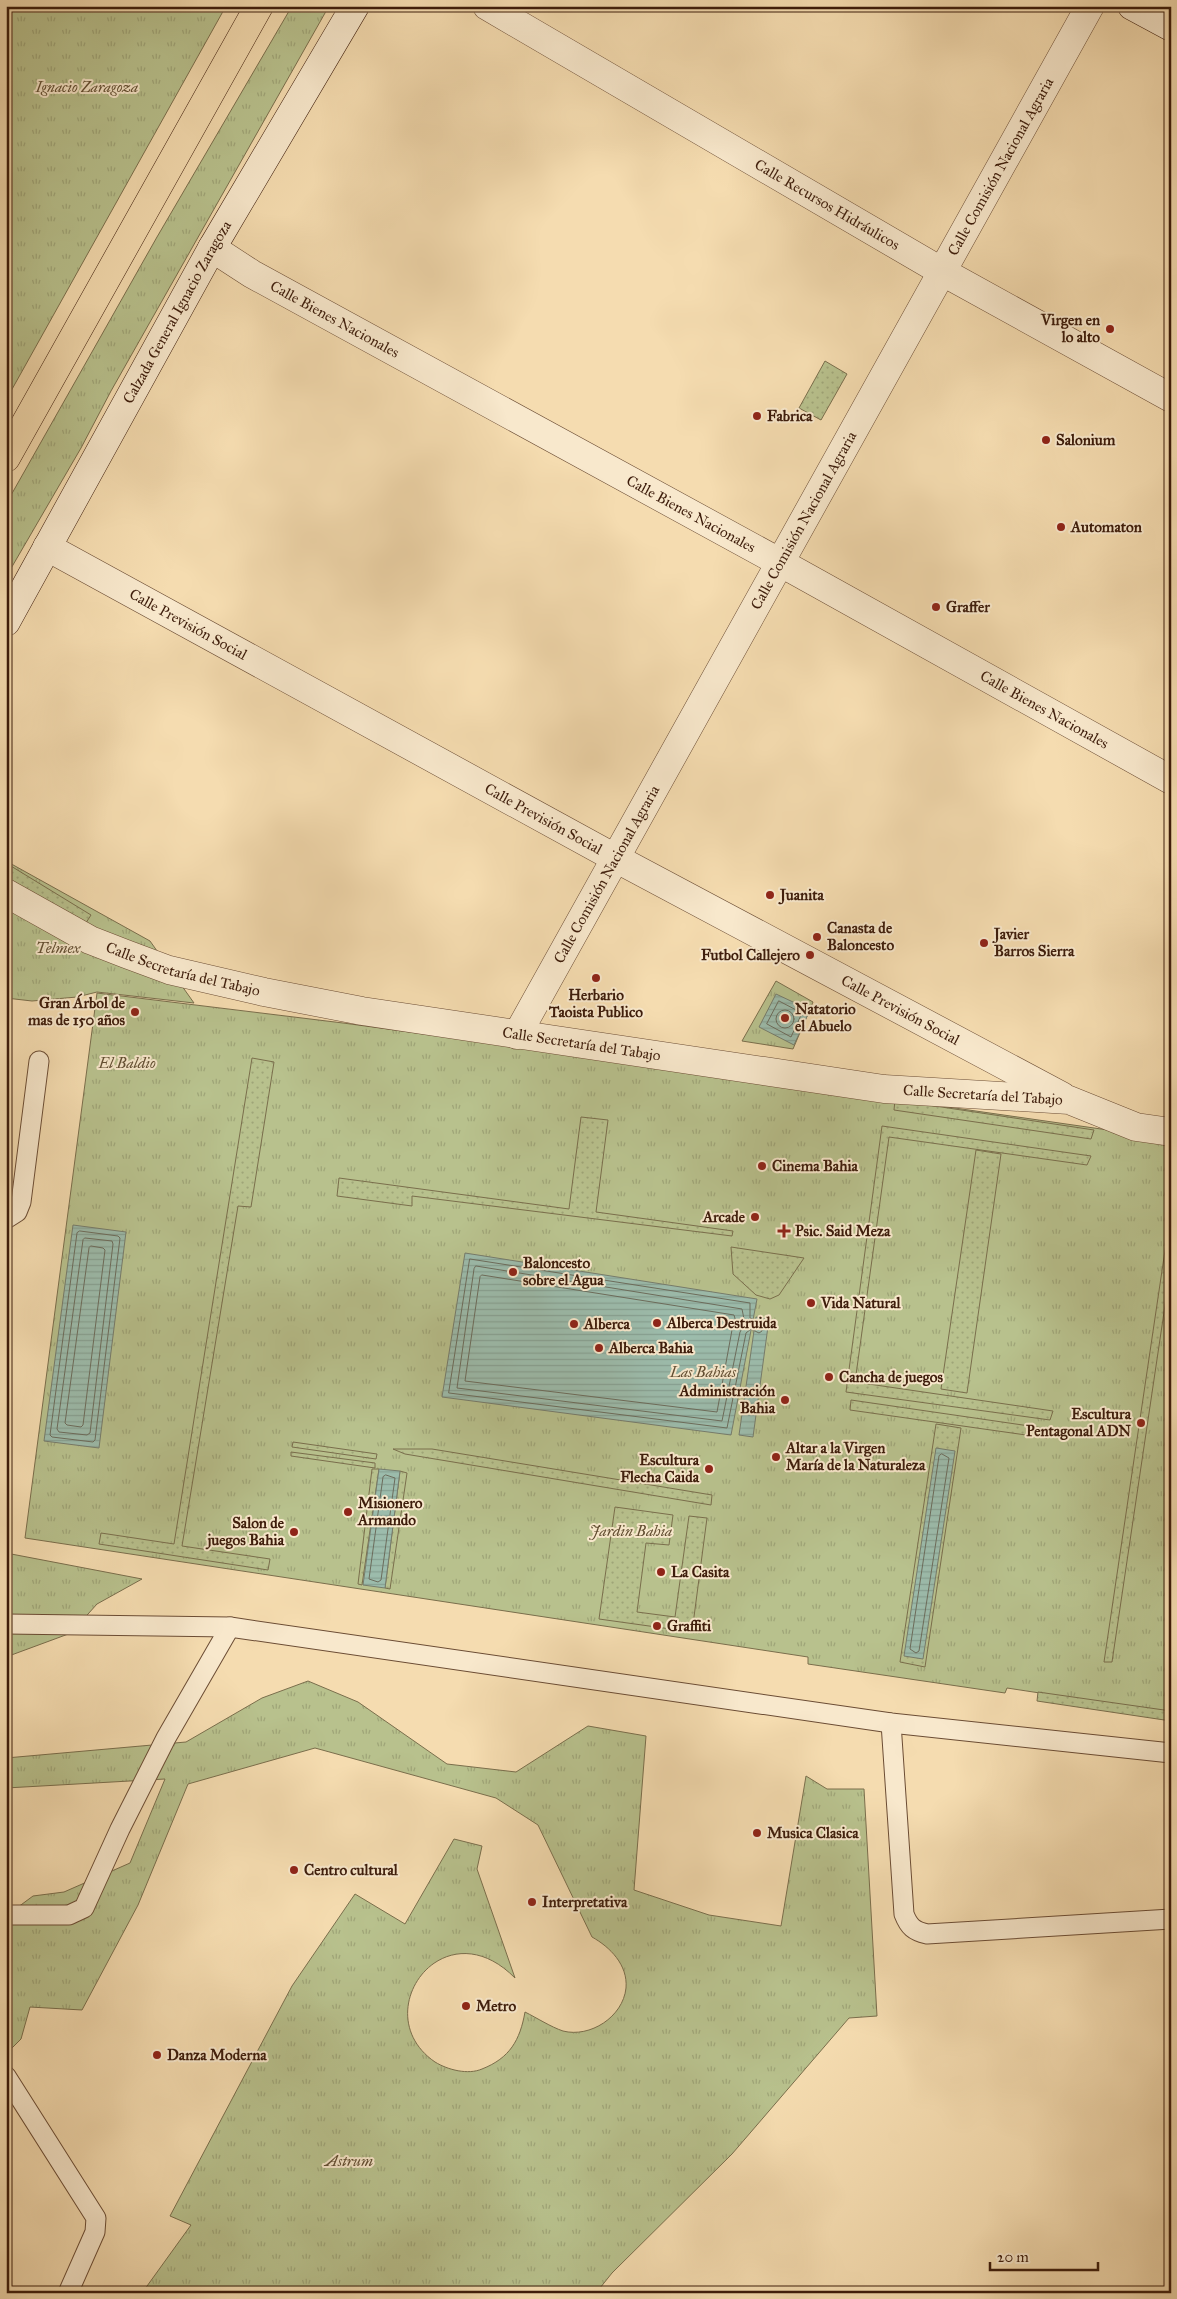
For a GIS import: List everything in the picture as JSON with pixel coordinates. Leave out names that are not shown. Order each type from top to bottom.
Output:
[{"type":"main road","points":[[6,458],[16,423],[259,6]]},
{"type":"street","name":"Calzada General Ignacio Zaragoza","points":[[6,622],[212,248],[355,6]]},
{"type":"street","name":"Calle Recursos Hidráulicos","points":[[487,6],[941,271],[1171,398]]},
{"type":"street","name":"Calle Comisión Nacional Agraria","points":[[517,1035],[617,859],[941,271],[1090,6]]},
{"type":"street","points":[[1132,6],[1171,27]]},
{"type":"street","name":"Calle Bienes Nacionales","points":[[212,248],[252,274],[781,563],[1171,780]]},
{"type":"street","name":"Calle Previsión Social","points":[[47,547],[617,859],[1069,1100]]},
{"type":"street","name":"Calle Secretaría del Tabajo","points":[[6,893],[90,940],[169,970],[362,1011],[884,1089],[1069,1100],[1136,1127],[1171,1132]]},
{"type":"lane","points":[[6,1219],[17,1212],[21,1202],[40,1061]]},
{"type":"lane","points":[[6,1624],[230,1627],[891,1723],[1171,1753]]},
{"type":"lane","points":[[6,1915],[69,1915],[84,1908],[120,1829],[166,1738],[230,1627]]},
{"type":"lane","points":[[891,1723],[904,1914],[908,1925],[916,1932],[927,1934],[1171,1919]]},
{"type":"lane","points":[[7,2080],[96,2218],[95,2232],[68,2293]]},
{"type":"green space","name":"Ignacio Zaragoza","points":[[6,6],[226,6],[6,400]]},
{"type":"green space","points":[[292,6],[329,6],[111,391],[81,448],[6,577],[6,504],[157,237]]},
{"type":"green space","points":[[825,361],[847,374],[821,420],[799,408]]},
{"type":"green space","name":"Telmex","points":[[6,861],[150,941],[194,1003],[97,992],[77,997],[32,1001],[6,998]]},
{"type":"green space","points":[[6,863],[91,915],[84,926],[6,878]]},
{"type":"green space","points":[[776,981],[813,1002],[793,1049],[742,1041]]},
{"type":"green space","points":[[97,993],[343,1023],[676,1068],[1108,1130],[1171,1134],[1171,1713],[1007,1688],[1005,1693],[808,1664],[808,1657],[25,1538]]},
{"type":"green space","points":[[252,1058],[274,1062],[251,1207],[238,1206],[182,1546],[270,1559],[268,1570],[99,1544],[101,1533],[174,1544]]},
{"type":"green space","points":[[895,1100],[1094,1130],[1091,1139],[894,1110]]},
{"type":"green space","points":[[581,1117],[608,1120],[596,1212],[733,1231],[732,1236],[412,1196],[412,1206],[337,1196],[339,1178],[569,1209]]},
{"type":"green space","points":[[882,1126],[1091,1156],[1087,1165],[889,1137],[855,1382],[1053,1411],[1050,1420],[846,1392]]},
{"type":"green space","points":[[976,1150],[1001,1154],[967,1393],[941,1389]]},
{"type":"green space","points":[[1171,1210],[1171,1263],[1163,1319],[1112,1662],[1104,1662]]},
{"type":"green space","points":[[731,1247],[804,1258],[779,1295],[770,1299],[756,1295],[733,1274]]},
{"type":"green space","points":[[851,1400],[1050,1429],[1047,1438],[850,1410]]},
{"type":"green space","points":[[936,1424],[961,1428],[925,1667],[900,1662]]},
{"type":"green space","points":[[293,1442],[377,1454],[376,1459],[292,1447]]},
{"type":"green space","points":[[393,1449],[432,1449],[712,1495],[711,1505],[405,1454]]},
{"type":"green space","points":[[291,1452],[375,1463],[375,1468],[291,1456]]},
{"type":"green space","points":[[372,1469],[379,1469],[362,1585],[358,1584]]},
{"type":"green space","points":[[400,1471],[407,1473],[390,1589],[385,1588]]},
{"type":"green space","name":"Jardin Bahia","points":[[615,1507],[673,1515],[669,1545],[646,1543],[637,1612],[675,1617],[689,1516],[707,1518],[692,1632],[599,1619]]},
{"type":"green space","points":[[6,1553],[142,1579],[97,1604],[71,1633],[6,1657]]},
{"type":"green space","name":"Astrum","points":[[308,1681],[358,1702],[447,1764],[516,1772],[588,1726],[646,1736],[634,1890],[709,1915],[781,1926],[806,1776],[827,1789],[864,1789],[877,2016],[849,2018],[732,2154],[612,2273],[596,2293],[142,2293],[191,2225],[170,2216],[292,1986],[355,1894],[405,1924],[454,1839],[482,1846],[477,1869],[515,1978],[488,1959],[462,1954],[440,1960],[422,1975],[411,1995],[408,2018],[415,2042],[435,2062],[446,2067],[458,2071],[471,2072],[492,2065],[507,2054],[517,2039],[525,2012],[558,2029],[573,2032],[584,2031],[604,2023],[619,2008],[626,1988],[626,1980],[621,1964],[611,1951],[592,1937],[538,1825],[496,1798],[315,1748],[188,1784],[138,1905],[82,2010],[30,2007],[21,2039],[6,2054],[6,1911],[10,1913],[33,1896],[64,1892],[130,1863],[165,1779],[6,1788],[6,1758],[186,1742],[262,1698]]},
{"type":"green space","points":[[1038,1692],[1171,1711],[1171,1721],[1037,1701]]},
{"type":"water","name":"Natatorio el Abuelo","points":[[776,994],[810,1010],[794,1045],[759,1027]]},
{"type":"water","points":[[73,1225],[126,1232],[99,1448],[44,1441]]},
{"type":"water","name":"Alberca Bahia","points":[[465,1253],[757,1299],[731,1435],[442,1397]]},
{"type":"water","points":[[756,1317],[769,1319],[753,1437],[739,1435]]},
{"type":"water","points":[[936,1448],[955,1451],[923,1659],[904,1656]]},
{"type":"water","points":[[379,1469],[400,1471],[385,1588],[363,1585]]},
{"type":"place","name":"Virgen en lo alto","points":[[1110,329]]},
{"type":"place","name":"Fabrica","points":[[757,416]]},
{"type":"place","name":"Salonium","points":[[1046,440]]},
{"type":"place","name":"Automaton","points":[[1061,527]]},
{"type":"place","name":"Graffer","points":[[936,607]]},
{"type":"place","name":"Juanita","points":[[770,895]]},
{"type":"place","name":"Canasta de Baloncesto","points":[[817,937]]},
{"type":"place","name":"Javier Barros Sierra","points":[[984,943]]},
{"type":"place","name":"Futbol Callejero","points":[[810,955]]},
{"type":"place","name":"Herbario Taoista Publico","points":[[596,978]]},
{"type":"place","name":"Gran Árbol de mas de 150 años","points":[[135,1012]]},
{"type":"place","name":"Natatorio el Abuelo","points":[[785,1018]]},
{"type":"place","name":"Cinema Bahia","points":[[762,1166]]},
{"type":"place","name":"Arcade","points":[[755,1217]]},
{"type":"place","name":"Psic. Said Meza","points":[[784,1231]]},
{"type":"place","name":"Baloncesto sobre el Agua","points":[[513,1272]]},
{"type":"place","name":"Vida Natural","points":[[811,1303]]},
{"type":"place","name":"Alberca Destruida","points":[[657,1323]]},
{"type":"place","name":"Alberca","points":[[574,1324]]},
{"type":"place","name":"Alberca Bahia","points":[[599,1348]]},
{"type":"place","name":"Cancha de juegos","points":[[829,1377]]},
{"type":"place","name":"Administración Bahia","points":[[785,1400]]},
{"type":"place","name":"Escultura Pentagonal ADN","points":[[1141,1423]]},
{"type":"place","name":"Altar a la Virgen María de la Naturaleza","points":[[776,1457]]},
{"type":"place","name":"Escultura Flecha Caida","points":[[709,1469]]},
{"type":"place","name":"Misionero Armando","points":[[348,1512]]},
{"type":"place","name":"Salon de juegos Bahia","points":[[294,1532]]},
{"type":"place","name":"La Casita","points":[[661,1572]]},
{"type":"place","name":"Graffiti","points":[[657,1626]]},
{"type":"place","name":"Musica Clasica","points":[[757,1833]]},
{"type":"place","name":"Centro cultural","points":[[294,1870]]},
{"type":"place","name":"Interpretativa","points":[[532,1902]]},
{"type":"place","name":"Metro","points":[[466,2006]]},
{"type":"place","name":"Danza Moderna","points":[[157,2055]]},
{"type":"park label","name":"El Baldio","points":[[127,1063]]},
{"type":"park label","name":"Las Bahias","points":[[703,1372]]}]
